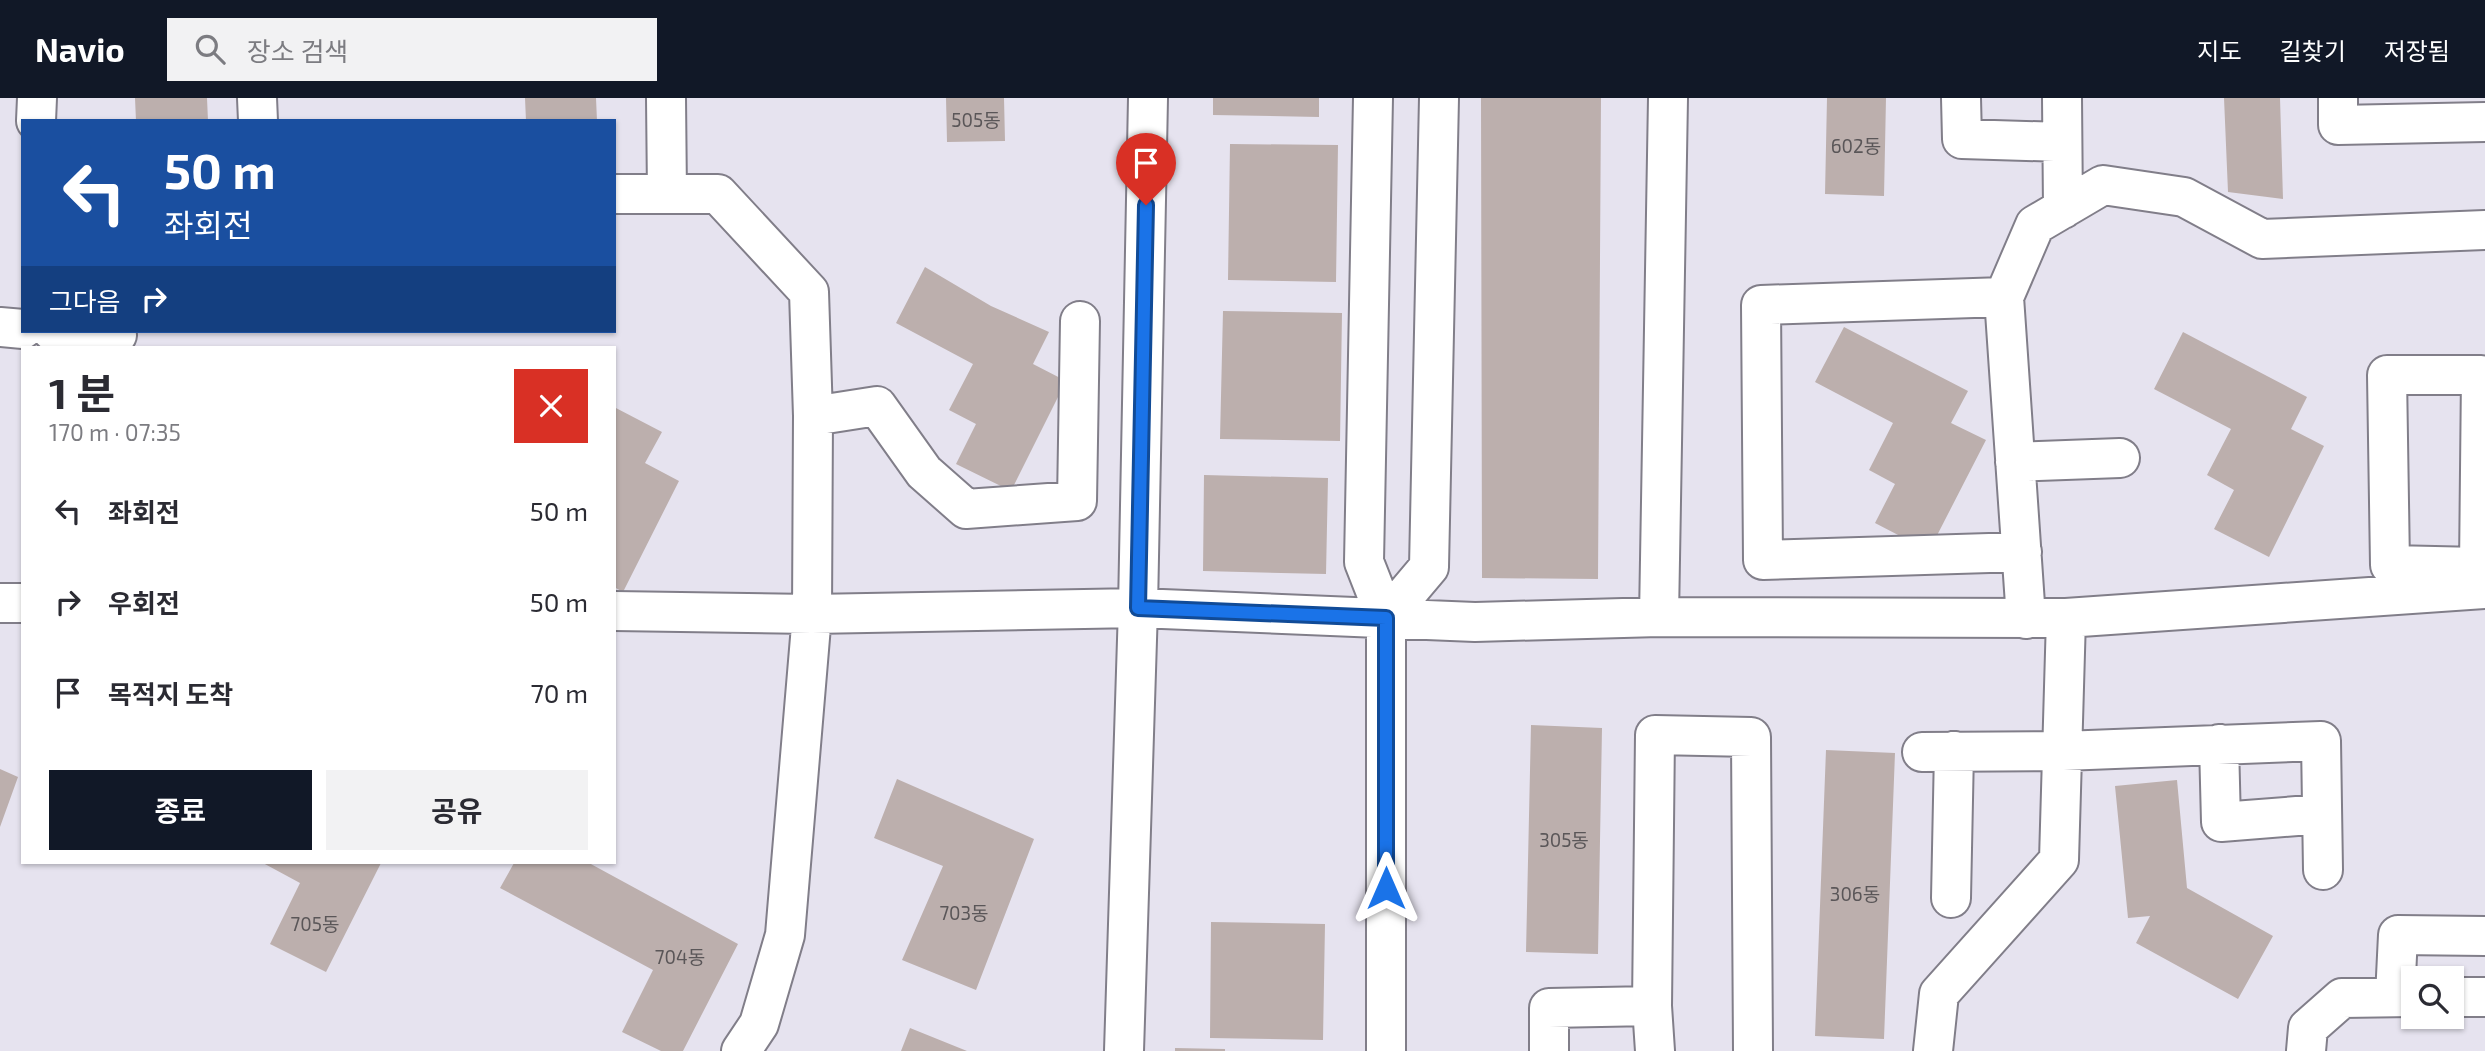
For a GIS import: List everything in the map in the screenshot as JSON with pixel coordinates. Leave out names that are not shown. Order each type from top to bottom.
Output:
[{"type":"street","points":[[36,119],[37,98]]},
{"type":"street","points":[[257,98],[258,119]]},
{"type":"street","points":[[666,98],[667,194]]},
{"type":"street","points":[[1124,1051],[1138,608],[1147,98]]},
{"type":"street","points":[[1373,98],[1364,562],[1386,618],[1386,1051]]},
{"type":"street","points":[[1386,618],[1429,567],[1439,98]]},
{"type":"street","points":[[1659,617],[1668,98]]},
{"type":"street","points":[[1961,98],[1962,139],[2063,142]]},
{"type":"street","points":[[2062,98],[2063,209]]},
{"type":"street","points":[[2338,98],[2338,125],[2485,122]]},
{"type":"street","points":[[2026,619],[2004,297],[2035,225],[2103,185],[2184,197],[2262,239],[2485,230]]},
{"type":"street","points":[[616,194],[718,194],[809,292],[813,416],[811,614],[785,935],[759,1024],[741,1051]]},
{"type":"street","points":[[2004,297],[1761,305],[1763,560],[2021,552]]},
{"type":"street","points":[[813,416],[877,406],[924,472],[966,509],[1077,501],[1080,321]]},
{"type":"street","points":[[0,327],[21,329]]},
{"type":"street","points":[[71,333],[117,338]]},
{"type":"street","points":[[2483,373],[2483,573],[2390,565],[2387,375],[2483,373]]},
{"type":"street","points":[[2015,462],[2120,458]]},
{"type":"street","points":[[616,611],[811,614],[1138,608],[1475,622],[1659,617],[2026,619],[2066,618],[2483,573]]},
{"type":"street","points":[[0,603],[21,603]]},
{"type":"street","points":[[1933,1051],[1939,994],[2059,860],[2066,618]]},
{"type":"street","points":[[1655,1051],[1652,1006],[1655,735],[1751,737],[1753,1051]]},
{"type":"street","points":[[1951,898],[1938,752],[2063,751],[2321,741],[2323,870]]},
{"type":"street","points":[[2219,744],[2221,822],[2322,814]]},
{"type":"street","points":[[2401,966],[2398,935],[2485,936]]},
{"type":"street","points":[[2306,1051],[2308,1028],[2342,998],[2401,997]]},
{"type":"street","points":[[2464,997],[2485,997]]},
{"type":"street","points":[[1549,1051],[1549,1008],[1652,1006]]},
{"type":"building","points":[[135,98],[207,98],[208,119],[136,119]]},
{"type":"building","points":[[525,98],[596,98],[597,119],[526,119]]},
{"type":"building","points":[[946,98],[1004,98],[1005,141],[947,142]]},
{"type":"building","points":[[1213,98],[1319,98],[1319,117],[1213,115]]},
{"type":"building","points":[[1481,98],[1601,98],[1598,579],[1482,578]]},
{"type":"building","points":[[1827,98],[1886,98],[1884,196],[1825,194]]},
{"type":"building","points":[[2224,98],[2280,98],[2283,199],[2228,192]]},
{"type":"building","points":[[1230,144],[1338,145],[1336,282],[1228,280]]},
{"type":"building","points":[[925,267],[991,306],[1049,332],[1033,364],[1066,381],[1011,491],[956,464],[976,424],[949,410],[973,364],[896,323]]},
{"type":"building","points":[[1223,311],[1342,313],[1340,441],[1220,439]]},
{"type":"building","points":[[1844,327],[1968,391],[1951,423],[1986,440],[1929,551],[1875,523],[1895,484],[1869,470],[1893,423],[1815,382]]},
{"type":"building","points":[[2183,332],[2307,397],[2291,429],[2324,446],[2269,557],[2214,529],[2234,490],[2207,475],[2231,429],[2154,389]]},
{"type":"building","points":[[616,408],[662,432],[645,463],[679,481],[623,592],[616,588]]},
{"type":"building","points":[[1204,475],[1328,478],[1326,574],[1203,571]]},
{"type":"building","points":[[1531,725],[1602,728],[1598,954],[1526,952]]},
{"type":"building","points":[[1826,750],[1895,753],[1884,1039],[1815,1036]]},
{"type":"building","points":[[0,769],[18,777],[0,827]]},
{"type":"building","points":[[897,779],[1034,839],[976,990],[902,960],[943,866],[874,838]]},
{"type":"building","points":[[2177,780],[2187,888],[2273,936],[2238,999],[2136,943],[2150,916],[2128,918],[2115,786]]},
{"type":"building","points":[[265,864],[380,864],[326,972],[270,944],[300,883]]},
{"type":"building","points":[[513,864],[591,864],[738,944],[683,1051],[661,1051],[622,1032],[653,970],[500,888]]},
{"type":"building","points":[[1211,922],[1325,924],[1323,1040],[1210,1038]]},
{"type":"building","points":[[910,1028],[967,1051],[901,1051]]},
{"type":"building","points":[[1175,1048],[1225,1049],[1225,1051],[1175,1051]]},
{"type":"route","points":[[1146,205],[1138,608],[1386,618],[1386,888]]}]
